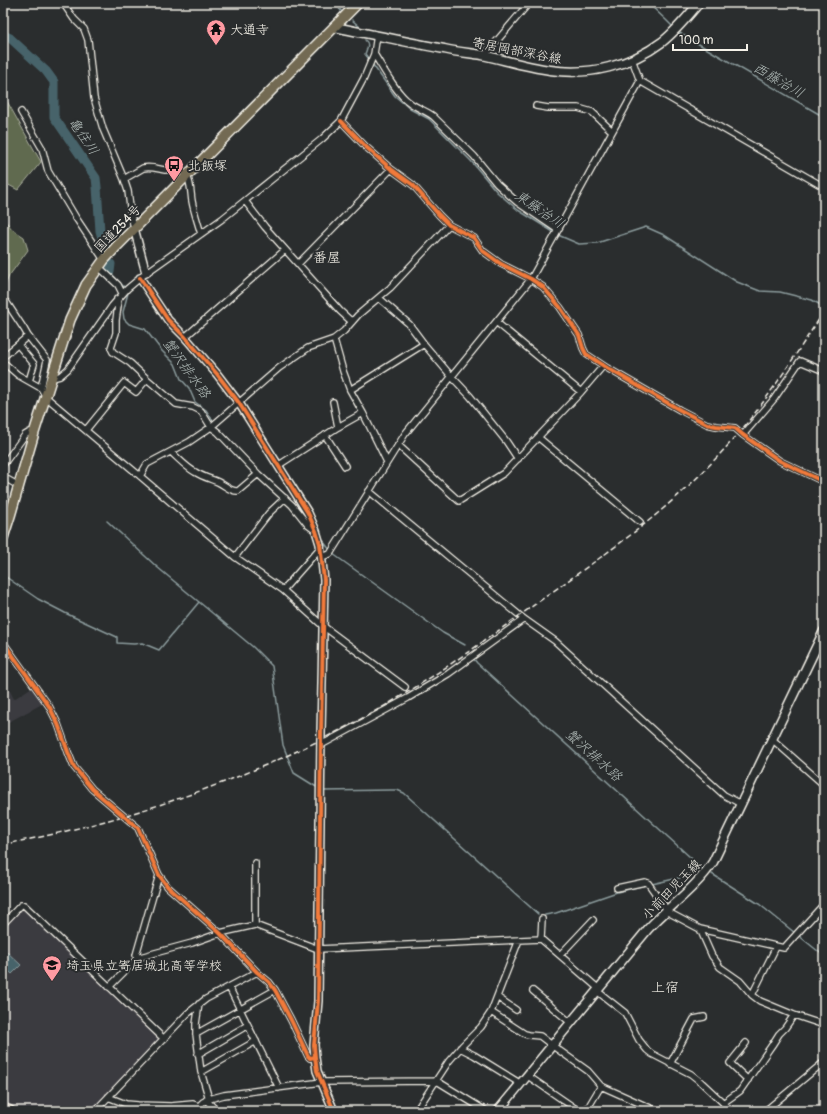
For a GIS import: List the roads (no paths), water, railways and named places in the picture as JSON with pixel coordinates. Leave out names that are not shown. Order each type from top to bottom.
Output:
[{"type":"main road","name":"国道254号","points":[[3,538],[34,433],[72,314],[86,285],[101,264],[134,228],[358,3]]},
{"type":"main road","name":"寄居岡部深谷線","points":[[334,27],[484,56],[546,70],[583,72],[617,65],[651,50],[684,21],[699,3]]},
{"type":"main road","name":"小前田児玉線","points":[[504,1109],[521,1084],[648,929],[705,874],[713,862],[824,631]]},
{"type":"main road","points":[[3,1108],[10,1111]]},
{"type":"street","points":[[64,3],[74,19],[84,29],[88,40],[94,98],[103,129],[128,191],[131,215],[146,273]]},
{"type":"street","points":[[484,56],[529,3]]},
{"type":"street","points":[[52,378],[60,376],[68,369],[91,334],[122,293],[146,273],[245,201],[341,121],[364,78],[374,54],[377,35]]},
{"type":"street","points":[[374,54],[407,102],[433,116],[474,156],[497,184],[517,202],[558,230]]},
{"type":"street","points":[[632,59],[640,81],[824,187]]},
{"type":"street","points":[[322,558],[330,554],[405,434],[531,278],[640,81]]},
{"type":"street","points":[[536,106],[548,108],[578,108],[592,112],[612,131]]},
{"type":"street","points":[[21,112],[42,148],[48,171],[101,264],[118,285],[122,293]]},
{"type":"street","points":[[341,121],[366,147],[391,169],[413,185],[449,225],[474,238],[483,251],[501,264],[531,278],[544,287],[579,335],[586,354],[603,366],[707,424],[735,428],[780,461],[824,482]]},
{"type":"street","points":[[124,179],[147,167],[159,168],[163,170],[174,168],[178,169],[190,181],[192,200],[201,234]]},
{"type":"street","points":[[298,264],[391,169]]},
{"type":"street","points":[[245,201],[285,250],[340,311],[352,322]]},
{"type":"street","points":[[140,476],[147,464],[189,442],[211,427],[279,368],[308,348],[334,339],[344,331],[358,315],[390,288],[449,225]]},
{"type":"street","points":[[185,337],[285,250]]},
{"type":"street","points":[[140,278],[168,320],[217,374],[239,403],[308,513],[316,531],[320,548],[324,580],[318,1001],[314,1045],[317,1070],[334,1111]]},
{"type":"street","points":[[379,298],[409,324],[424,344],[470,396],[506,441],[518,459]]},
{"type":"street","points":[[117,299],[116,334],[112,348],[113,352],[130,363],[147,380],[176,404],[193,407],[201,411],[211,427],[218,432],[258,474],[285,498],[308,525],[316,531]]},
{"type":"street","points":[[7,303],[28,336],[47,360],[41,388]]},
{"type":"street","points":[[496,322],[581,392]]},
{"type":"street","points":[[3,357],[28,336]]},
{"type":"street","points":[[334,339],[350,390],[387,462]]},
{"type":"street","points":[[350,390],[424,344]]},
{"type":"street","points":[[18,345],[34,364],[29,381]]},
{"type":"street","points":[[743,435],[774,399],[800,361],[824,371]]},
{"type":"street","points":[[3,362],[18,375],[41,388],[46,397],[235,557],[283,590],[323,626],[405,687]]},
{"type":"street","points":[[398,445],[459,501],[504,473],[539,438],[603,366]]},
{"type":"street","points":[[86,430],[124,383],[136,392],[147,380]]},
{"type":"street","points":[[333,402],[338,427]]},
{"type":"street","points":[[279,465],[324,435],[363,413]]},
{"type":"street","points":[[3,465],[24,435],[30,432],[34,433]]},
{"type":"street","points":[[324,435],[345,466]]},
{"type":"street","points":[[539,438],[640,522]]},
{"type":"street","points":[[171,452],[194,472],[235,491],[238,491],[258,474]]},
{"type":"street","points":[[3,477],[18,486]]},
{"type":"street","points":[[369,491],[524,619],[555,641],[724,795],[741,804]]},
{"type":"street","points":[[235,557],[269,513],[285,498]]},
{"type":"street","points":[[283,590],[320,548]]},
{"type":"street","points":[[321,745],[408,698],[448,674],[524,619]]},
{"type":"street","points":[[3,642],[49,706],[58,724],[74,767],[92,789],[138,828],[159,875],[168,887],[220,933],[257,972],[269,982],[291,1020],[308,1056],[310,1058],[315,1057]]},
{"type":"street","points":[[772,739],[824,785]]},
{"type":"street","points":[[255,863],[255,925]]},
{"type":"street","points":[[137,959],[136,955],[159,875]]},
{"type":"street","points":[[617,888],[645,882],[648,883],[667,910],[700,928],[784,948],[824,904]]},
{"type":"street","points":[[3,924],[21,905],[24,905],[164,1038]]},
{"type":"street","points":[[542,919],[542,939]]},
{"type":"street","points":[[560,956],[593,920]]},
{"type":"street","points":[[109,987],[140,957],[192,943],[220,933],[255,925],[318,949],[542,939],[625,1013],[639,1040],[647,1050],[670,1064],[691,1074],[732,1111]]},
{"type":"street","points":[[700,928],[712,956],[720,967],[740,981],[752,995],[760,1001],[794,1015],[824,1024]]},
{"type":"street","points":[[416,1111],[449,1061],[481,1027],[491,1012],[519,940]]},
{"type":"street","points":[[752,995],[776,947]]},
{"type":"street","points":[[95,1111],[187,1014],[206,999],[257,972]]},
{"type":"street","points":[[229,987],[279,1088]]},
{"type":"street","points":[[196,1034],[275,990]]},
{"type":"street","points":[[533,991],[571,1023]]},
{"type":"street","points":[[497,997],[516,1010]]},
{"type":"street","points":[[199,1004],[196,1034],[201,1072],[207,1100],[217,1111]]},
{"type":"street","points":[[491,1012],[529,1036],[540,1036],[588,1071],[601,1086],[657,1111]]},
{"type":"street","points":[[723,1103],[740,1091],[779,1034],[794,1015]]},
{"type":"street","points":[[670,1064],[694,1019],[704,1018]]},
{"type":"street","points":[[198,1054],[248,1025]]},
{"type":"street","points":[[201,1072],[256,1041]]},
{"type":"street","points":[[746,1043],[730,1063],[748,1080]]},
{"type":"street","points":[[460,1048],[474,1054],[521,1084]]},
{"type":"street","points":[[765,1111],[824,1062]]},
{"type":"street","points":[[528,1076],[579,1111]]},
{"type":"street","points":[[194,1111],[207,1100],[237,1093],[322,1082],[437,1081],[486,1111]]},
{"type":"street","points":[[586,1111],[601,1086]]},
{"type":"street","points":[[108,1097],[126,1104],[171,1106],[193,1104],[199,1106]]},
{"type":"water","points":[[7,952],[21,965],[12,974],[3,966],[3,956]]},
{"type":"waterway","points":[[335,3],[342,12]]},
{"type":"waterway","name":"西藤治川","points":[[648,3],[674,28]]},
{"type":"waterway","points":[[352,20],[360,27]]},
{"type":"waterway","name":"西藤治川","points":[[678,32],[824,117]]},
{"type":"waterway","name":"亀住川","points":[[3,35],[10,38],[46,71],[54,82],[54,117],[96,178],[100,231],[105,248]]},
{"type":"waterway","points":[[365,40],[368,45],[365,54],[369,59]]},
{"type":"waterway","name":"東藤治川","points":[[373,65],[395,96],[410,109],[429,119],[471,161],[497,192],[518,210],[555,233]]},
{"type":"waterway","name":"東藤治川","points":[[558,235],[579,244],[597,243],[646,227],[664,235],[737,282],[760,291],[780,292],[812,300],[824,307]]},
{"type":"waterway","name":"亀住川","points":[[110,272],[111,264]]},
{"type":"waterway","name":"蟹沢排水路","points":[[110,272],[124,287]]},
{"type":"waterway","name":"蟹沢排水路","points":[[128,293],[123,312],[124,319],[129,324],[145,329],[162,351],[175,364],[181,379],[189,388],[195,402],[206,410],[213,421]]},
{"type":"waterway","name":"蟹沢排水路","points":[[217,427],[230,440]]},
{"type":"waterway","points":[[107,521],[157,567],[253,647],[272,666],[283,745],[294,773],[318,788]]},
{"type":"waterway","name":"蟹沢排水路","points":[[323,541],[330,550]]},
{"type":"waterway","name":"蟹沢排水路","points":[[333,554],[443,633],[465,645]]},
{"type":"waterway","points":[[3,575],[38,599],[117,637],[117,643],[142,643],[159,650],[199,602]]},
{"type":"waterway","name":"蟹沢排水路","points":[[473,658],[702,868],[683,877],[652,884]]},
{"type":"waterway","points":[[323,791],[397,790],[404,793],[538,914]]},
{"type":"waterway","name":"蟹沢排水路","points":[[712,874],[759,904],[795,933]]},
{"type":"waterway","points":[[545,915],[556,913],[617,892],[646,885]]},
{"type":"waterway","name":"蟹沢排水路","points":[[798,935],[824,956]]},
{"type":"railway","points":[[3,845],[107,821],[151,808],[238,777],[322,739],[363,718],[422,683],[477,646],[612,549],[682,492],[714,460],[749,420],[772,390],[824,312]]},
{"type":"place","name":"大通寺","points":[[216,46]]},
{"type":"place","name":"北飯塚","points":[[174,182]]},
{"type":"place","name":"埼玉県立寄居城北高等学校","points":[[52,982]]},
{"type":"district","name":"番屋","points":[[327,257]]},
{"type":"district","name":"上宿","points":[[665,987]]}]
